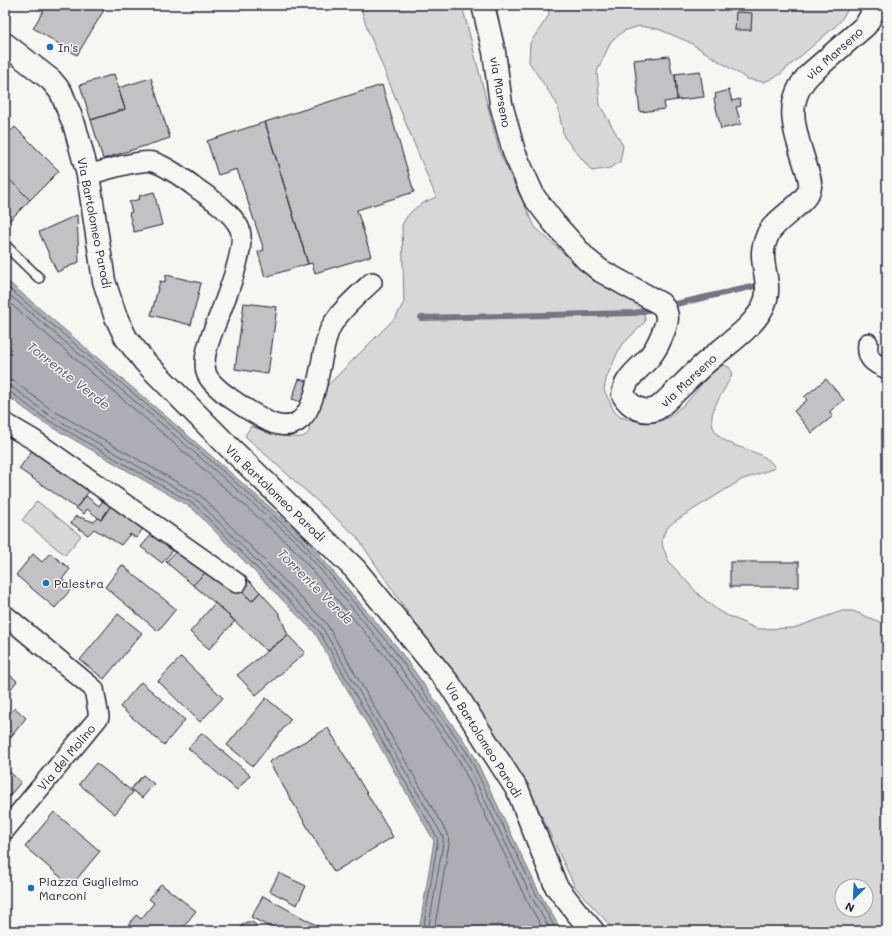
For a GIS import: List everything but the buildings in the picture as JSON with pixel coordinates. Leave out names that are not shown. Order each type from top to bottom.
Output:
[{"type":"main road","name":"via Marseno","points":[[483,5],[494,52],[501,104],[514,152],[534,197],[554,223],[586,259],[601,271],[661,304],[666,311],[668,319],[652,355],[627,382],[623,390],[623,395],[630,404],[642,410],[650,411],[658,408],[672,396],[702,366],[749,326],[766,302],[768,290],[763,252],[765,242],[774,224],[801,201],[810,188],[806,167],[793,126],[793,109],[798,89],[804,80],[866,25],[877,5]]},
{"type":"main road","name":"Via Bartolomeo Parodi","points":[[5,44],[50,80],[61,92],[75,127],[88,175],[104,280],[115,315],[126,338],[145,362],[226,444],[355,570],[450,685],[518,791],[556,886],[592,931]]},
{"type":"street","points":[[88,175],[132,164],[153,162],[198,189],[218,204],[233,219],[239,228],[241,235],[239,256],[205,354],[206,372],[211,382],[222,392],[273,424],[292,425],[302,419],[311,402],[330,329],[343,310],[372,282]]},
{"type":"street","points":[[868,343],[867,351],[870,360],[887,369]]},
{"type":"street","points":[[5,423],[34,440],[237,583]]},
{"type":"street","name":"Via del Molino","points":[[5,830],[100,717],[94,689],[9,618]]},
{"type":"lane","points":[[5,245],[39,278]]},
{"type":"shaded area","points":[[360,5],[462,5],[500,154],[535,227],[582,270],[636,299],[643,309],[645,322],[620,347],[606,379],[604,390],[614,411],[620,417],[641,422],[657,422],[663,420],[687,402],[711,373],[723,365],[729,367],[732,371],[732,374],[713,412],[712,423],[714,429],[719,436],[726,441],[763,456],[770,461],[775,468],[741,480],[675,521],[666,529],[662,542],[669,562],[700,596],[720,612],[757,629],[794,628],[842,611],[853,611],[887,625],[887,931],[615,931],[575,887],[534,800],[357,537],[245,436],[251,426],[289,437],[302,437],[309,432],[311,408],[326,387],[396,317],[404,302],[402,225],[412,211],[425,202],[436,197],[367,28]]},
{"type":"shaded area","points":[[548,5],[851,5],[839,23],[779,75],[764,82],[747,79],[689,42],[658,29],[639,26],[624,31],[611,41],[597,72],[600,105],[623,146],[620,162],[610,168],[592,171],[564,137],[557,104],[529,62],[530,43],[549,15]]},
{"type":"shaded area","points":[[37,501],[81,536],[65,555],[22,520]]},
{"type":"water","name":"Torrente Verde","points":[[5,279],[169,419],[305,538],[397,647],[472,752],[539,892],[562,931],[419,931],[434,841],[315,633],[192,508],[40,420],[5,394]]},
{"type":"waterway","points":[[667,306],[755,286]]},
{"type":"waterway","points":[[421,318],[635,313],[656,308]]},
{"type":"place","name":"In's","points":[[50,47]]},
{"type":"place","name":"Palestra","points":[[46,583]]},
{"type":"place","name":"Piazza Guglielmo Marconi","points":[[31,888]]}]
